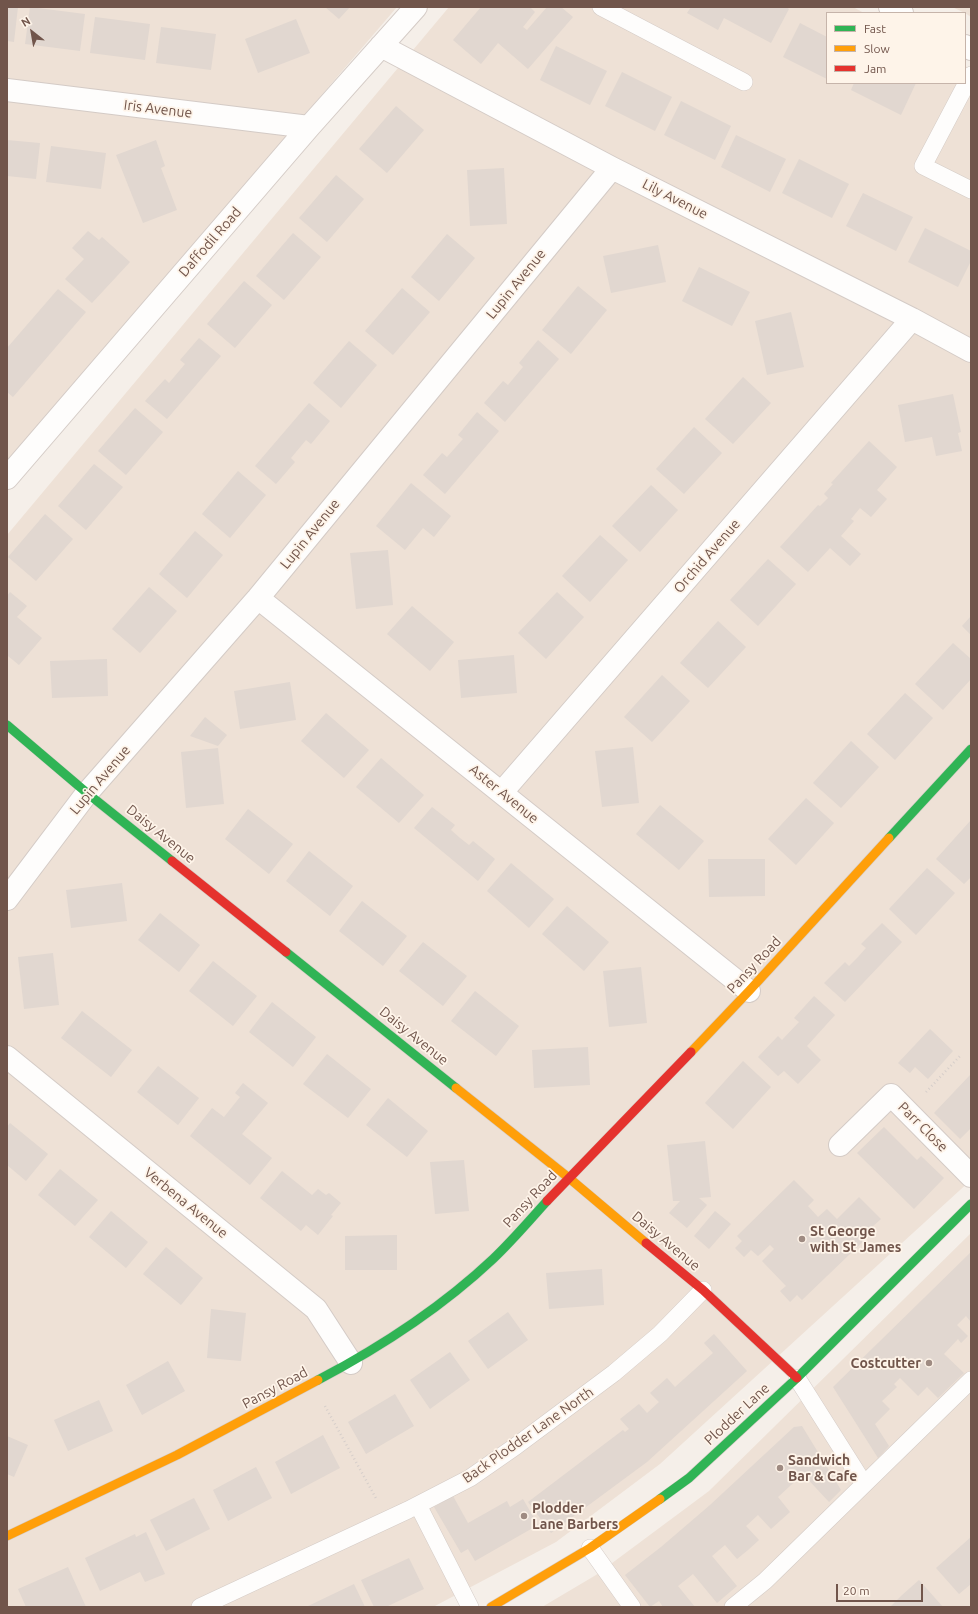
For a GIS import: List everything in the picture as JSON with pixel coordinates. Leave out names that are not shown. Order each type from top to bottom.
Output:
[{"type":"street","name":"Daffodil Road","points":[[7,478],[309,127],[416,7]]},
{"type":"street","points":[[890,7],[900,12]]},
{"type":"street","name":"Lily Avenue","points":[[381,46],[612,168],[971,350]]},
{"type":"street","name":"Iris Avenue","points":[[7,90],[309,127]]},
{"type":"street","name":"Lupin Avenue","points":[[7,899],[87,793],[258,598],[612,168]]},
{"type":"street","name":"Orchid Avenue","points":[[502,792],[912,319]]},
{"type":"street","name":"Aster Avenue","points":[[258,598],[749,991]]},
{"type":"street","name":"Daisy Avenue","points":[[7,725],[87,793],[569,1178],[703,1290],[797,1378]]},
{"type":"street","name":"Pansy Road","points":[[7,1536],[177,1455],[313,1384],[351,1363],[435,1307],[493,1259],[749,991],[971,749]]},
{"type":"street","name":"Verbena Avenue","points":[[7,1057],[316,1309],[351,1363]]},
{"type":"street","name":"Parr Close","points":[[840,1146],[891,1095],[971,1176]]},
{"type":"street","name":"Plodder Lane","points":[[491,1607],[590,1548],[689,1478],[797,1378],[971,1204]]},
{"type":"lane","points":[[601,7],[744,82]]},
{"type":"lane","points":[[971,75],[923,166],[971,190]]},
{"type":"lane","name":"Back Plodder Lane North","points":[[200,1607],[418,1505],[470,1478],[516,1446],[607,1378],[660,1334],[703,1290]]},
{"type":"lane","points":[[797,1378],[864,1484]]},
{"type":"lane","points":[[733,1607],[765,1581],[971,1380]]},
{"type":"lane","points":[[418,1505],[470,1607]]},
{"type":"lane","points":[[590,1548],[632,1607]]},
{"type":"path","points":[[907,1112],[960,1056]]},
{"type":"path","points":[[313,1384],[387,1519]]},
{"type":"shaded area","points":[[7,7],[397,7],[7,462]]},
{"type":"shaded area","points":[[449,7],[853,7],[862,12],[826,12],[826,84],[966,84],[966,66],[971,69],[971,1180],[660,1464],[556,1542],[433,1607],[7,1607],[7,535]]},
{"type":"shaded area","points":[[952,7],[971,7],[971,17],[966,12]]},
{"type":"shaded area","points":[[971,1233],[971,1607],[542,1607],[596,1575],[709,1491]]},
{"type":"building","points":[[7,7],[18,7],[14,42],[7,41]]},
{"type":"building","points":[[30,7],[85,14],[80,51],[25,44]]},
{"type":"building","points":[[325,7],[350,7],[339,19]]},
{"type":"building","points":[[481,7],[530,7],[535,12],[523,27],[527,30],[547,7],[561,7],[573,17],[528,69],[498,43],[481,64],[453,40]]},
{"type":"building","points":[[691,7],[786,7],[789,9],[771,43],[724,18],[718,30],[687,13]]},
{"type":"building","points":[[95,17],[150,24],[145,60],[90,53]]},
{"type":"building","points":[[296,19],[310,53],[258,73],[245,39]]},
{"type":"building","points":[[800,23],[826,36],[826,78],[783,57]]},
{"type":"building","points":[[161,27],[216,34],[211,70],[156,63]]},
{"type":"building","points":[[556,46],[607,71],[590,105],[540,80]]},
{"type":"building","points":[[622,72],[672,97],[655,131],[605,106]]},
{"type":"building","points":[[854,84],[916,84],[901,115],[851,90]]},
{"type":"building","points":[[681,101],[731,126],[715,160],[664,135]]},
{"type":"building","points":[[396,106],[424,130],[387,173],[359,149]]},
{"type":"building","points":[[736,135],[786,159],[770,192],[721,167]]},
{"type":"building","points":[[7,140],[40,143],[36,179],[7,176]]},
{"type":"building","points":[[156,140],[165,166],[161,168],[177,210],[143,223],[116,155]]},
{"type":"building","points":[[51,146],[106,153],[101,189],[46,182]]},
{"type":"building","points":[[799,159],[849,184],[832,218],[782,193]]},
{"type":"building","points":[[504,168],[507,224],[470,226],[467,170]]},
{"type":"building","points":[[336,175],[364,199],[327,242],[299,218]]},
{"type":"building","points":[[863,193],[913,217],[896,251],[846,226]]},
{"type":"building","points":[[925,228],[971,251],[971,261],[958,287],[908,262]]},
{"type":"building","points":[[88,231],[99,240],[102,237],[130,262],[92,303],[65,279],[84,259],[72,248]]},
{"type":"building","points":[[293,233],[321,257],[284,300],[256,276]]},
{"type":"building","points":[[447,234],[475,258],[439,301],[411,277]]},
{"type":"building","points":[[658,245],[666,282],[611,293],[603,256]]},
{"type":"building","points":[[699,267],[750,292],[732,326],[682,301]]},
{"type":"building","points":[[244,281],[272,305],[235,348],[207,324]]},
{"type":"building","points":[[578,286],[607,310],[571,354],[542,330]]},
{"type":"building","points":[[402,288],[430,312],[393,355],[365,331]]},
{"type":"building","points":[[58,289],[86,312],[13,397],[7,392],[7,348]]},
{"type":"building","points":[[791,312],[804,367],[767,375],[755,321]]},
{"type":"building","points":[[199,338],[221,356],[167,419],[145,401],[165,379],[169,383],[185,364],[180,360]]},
{"type":"building","points":[[538,340],[559,359],[505,422],[484,403],[503,381],[508,385],[523,367],[519,363]]},
{"type":"building","points":[[349,341],[377,365],[341,408],[313,383]]},
{"type":"building","points":[[743,377],[771,403],[733,444],[705,419]]},
{"type":"building","points":[[953,394],[961,432],[958,433],[962,451],[936,456],[932,437],[905,442],[898,405]]},
{"type":"building","points":[[309,403],[330,421],[311,444],[306,440],[291,458],[295,462],[276,484],[255,466]]},
{"type":"building","points":[[135,408],[163,432],[126,475],[98,451]]},
{"type":"building","points":[[477,412],[499,431],[445,494],[423,475],[442,453],[447,457],[463,439],[458,435]]},
{"type":"building","points":[[694,427],[722,453],[684,494],[656,469]]},
{"type":"building","points":[[869,441],[897,467],[877,490],[887,499],[871,517],[860,508],[851,519],[854,521],[841,536],[861,554],[850,566],[830,548],[808,572],[780,547],[818,505],[820,506],[828,498],[824,494],[833,484],[831,483]]},
{"type":"building","points":[[94,464],[123,487],[86,530],[58,506]]},
{"type":"building","points":[[238,471],[266,495],[230,538],[202,514]]},
{"type":"building","points":[[411,483],[451,516],[434,537],[423,528],[405,550],[376,526]]},
{"type":"building","points":[[651,485],[678,510],[640,552],[612,526]]},
{"type":"building","points":[[45,514],[73,539],[36,581],[8,557]]},
{"type":"building","points":[[195,531],[223,555],[187,598],[159,574]]},
{"type":"building","points":[[600,535],[628,560],[590,602],[562,576]]},
{"type":"building","points":[[388,550],[393,605],[356,609],[350,553]]},
{"type":"building","points":[[768,559],[796,584],[758,626],[730,600]]},
{"type":"building","points":[[149,587],[177,611],[140,653],[112,629]]},
{"type":"building","points":[[10,592],[27,606],[17,617],[42,638],[19,665],[8,656],[7,657],[7,596]]},
{"type":"building","points":[[557,592],[584,617],[546,659],[518,633]]},
{"type":"building","points":[[412,606],[454,642],[430,671],[387,634]]},
{"type":"building","points":[[971,616],[971,635],[962,626]]},
{"type":"building","points":[[718,621],[746,647],[708,688],[680,663]]},
{"type":"building","points":[[953,643],[971,659],[971,679],[943,710],[915,684]]},
{"type":"building","points":[[514,655],[517,693],[461,698],[458,660]]},
{"type":"building","points":[[107,659],[108,696],[52,698],[50,661]]},
{"type":"building","points":[[662,675],[690,701],[652,742],[624,717]]},
{"type":"building","points":[[290,682],[296,720],[240,729],[234,691]]},
{"type":"building","points":[[905,693],[933,718],[895,760],[867,734]]},
{"type":"building","points":[[326,713],[369,750],[344,778],[301,741]]},
{"type":"building","points":[[205,717],[227,735],[218,746],[190,736]]},
{"type":"building","points":[[851,741],[879,767],[841,808],[813,783]]},
{"type":"building","points":[[633,747],[639,803],[602,807],[595,751]]},
{"type":"building","points":[[218,748],[224,804],[186,808],[181,752]]},
{"type":"building","points":[[381,758],[424,795],[399,823],[356,787]]},
{"type":"building","points":[[806,798],[834,823],[796,865],[768,839]]},
{"type":"building","points":[[660,805],[704,841],[679,870],[636,834]]},
{"type":"building","points":[[432,807],[455,825],[451,830],[460,838],[469,845],[473,841],[495,859],[478,881],[414,828]]},
{"type":"building","points":[[248,809],[293,844],[269,874],[225,839]]},
{"type":"building","points":[[971,820],[971,877],[964,884],[936,859]]},
{"type":"building","points":[[309,851],[353,886],[330,916],[286,881]]},
{"type":"building","points":[[708,859],[765,859],[765,896],[709,897]]},
{"type":"building","points":[[511,863],[554,899],[529,928],[487,891]]},
{"type":"building","points":[[927,868],[955,893],[916,935],[889,909]]},
{"type":"building","points":[[122,883],[127,921],[71,928],[66,890]]},
{"type":"building","points":[[362,901],[407,936],[383,966],[339,931]]},
{"type":"building","points":[[567,906],[609,942],[584,971],[542,934]]},
{"type":"building","points":[[160,913],[200,945],[179,972],[138,940]]},
{"type":"building","points":[[882,923],[902,942],[845,1002],[824,983],[845,962],[849,966],[858,957],[866,948],[861,944]]},
{"type":"building","points":[[423,942],[467,976],[443,1006],[399,971]]},
{"type":"building","points":[[53,953],[59,1005],[24,1009],[18,957]]},
{"type":"building","points":[[213,961],[257,996],[233,1026],[189,991]]},
{"type":"building","points":[[641,967],[647,1023],[609,1027],[603,971]]},
{"type":"building","points":[[475,991],[519,1026],[496,1056],[451,1021]]},
{"type":"building","points":[[814,996],[835,1015],[807,1046],[821,1060],[798,1084],[784,1071],[778,1076],[758,1057],[778,1036],[782,1040],[799,1022],[794,1018]]},
{"type":"building","points":[[272,1002],[316,1037],[293,1067],[249,1032]]},
{"type":"building","points":[[82,1011],[132,1050],[111,1077],[61,1038]]},
{"type":"building","points":[[930,1029],[953,1051],[928,1079],[915,1067],[910,1073],[898,1063]]},
{"type":"building","points":[[588,1047],[590,1085],[534,1088],[532,1050]]},
{"type":"building","points":[[327,1054],[371,1089],[348,1118],[303,1084]]},
{"type":"building","points":[[743,1061],[771,1087],[733,1129],[705,1103]]},
{"type":"building","points":[[158,1066],[199,1098],[178,1125],[137,1092]]},
{"type":"building","points":[[971,1074],[971,1128],[960,1139],[934,1113]]},
{"type":"building","points":[[243,1083],[268,1103],[242,1134],[272,1158],[250,1185],[190,1136],[212,1108],[224,1117],[240,1097],[235,1093]]},
{"type":"building","points":[[388,1098],[428,1131],[407,1157],[366,1125]]},
{"type":"building","points":[[10,1123],[48,1154],[26,1181],[7,1165],[7,1127]]},
{"type":"building","points":[[884,1127],[917,1160],[921,1156],[944,1178],[914,1209],[857,1153]]},
{"type":"building","points":[[705,1141],[711,1197],[699,1198],[707,1205],[687,1228],[669,1213],[680,1201],[673,1201],[667,1145]]},
{"type":"building","points":[[464,1160],[469,1211],[435,1214],[430,1162]]},
{"type":"building","points":[[60,1169],[98,1200],[75,1226],[38,1195]]},
{"type":"building","points":[[282,1171],[312,1195],[318,1189],[326,1195],[329,1193],[341,1203],[318,1235],[306,1225],[301,1231],[260,1198]]},
{"type":"building","name":"St George with St James","points":[[794,1180],[814,1200],[808,1206],[818,1217],[827,1209],[837,1219],[859,1197],[881,1219],[872,1227],[875,1230],[802,1300],[797,1295],[790,1302],[780,1291],[786,1286],[762,1261],[774,1249],[770,1245],[758,1256],[751,1250],[744,1257],[735,1248],[742,1241],[737,1236]]},
{"type":"building","points":[[111,1211],[148,1242],[126,1268],[89,1237]]},
{"type":"building","points":[[715,1211],[731,1224],[709,1249],[694,1236]]},
{"type":"building","points":[[397,1235],[397,1270],[345,1270],[345,1236]]},
{"type":"building","points":[[166,1247],[203,1278],[181,1305],[143,1274]]},
{"type":"building","points":[[971,1252],[971,1322],[966,1316],[957,1325],[968,1336],[961,1343],[958,1339],[944,1354],[964,1373],[938,1398],[927,1387],[918,1396],[900,1378],[894,1384],[897,1387],[882,1401],[890,1409],[875,1424],[889,1446],[878,1458],[833,1387]]},
{"type":"building","points":[[602,1269],[604,1305],[549,1309],[546,1273]]},
{"type":"building","points":[[211,1309],[246,1313],[241,1361],[207,1358]]},
{"type":"building","points":[[508,1312],[528,1340],[488,1369],[468,1341]]},
{"type":"building","points":[[714,1334],[747,1371],[647,1462],[551,1533],[528,1502],[623,1430],[625,1432],[629,1429],[620,1419],[639,1404],[647,1413],[659,1402],[650,1393],[667,1378],[675,1387],[713,1353],[704,1343]]},
{"type":"building","points":[[450,1352],[470,1380],[430,1409],[410,1380]]},
{"type":"building","points":[[168,1361],[185,1391],[142,1415],[126,1385]]},
{"type":"building","points":[[395,1394],[414,1426],[366,1454],[348,1422]]},
{"type":"building","points":[[99,1400],[113,1431],[68,1451],[54,1420]]},
{"type":"building","points":[[802,1426],[841,1490],[829,1502],[803,1474],[778,1497],[790,1512],[771,1529],[758,1515],[746,1526],[759,1540],[748,1550],[737,1559],[725,1545],[712,1556],[737,1586],[717,1603],[693,1574],[678,1586],[695,1607],[663,1607],[659,1601],[650,1607],[625,1575],[661,1547],[710,1505],[794,1427]]},
{"type":"building","points":[[323,1435],[340,1468],[291,1494],[275,1462]]},
{"type":"building","points":[[7,1436],[28,1445],[14,1477],[7,1474]]},
{"type":"building","points":[[256,1467],[272,1498],[228,1521],[213,1490]]},
{"type":"building","points":[[453,1496],[468,1523],[507,1501],[510,1507],[523,1499],[538,1525],[475,1561],[468,1549],[461,1553],[434,1507]]},
{"type":"building","points":[[194,1498],[210,1529],[166,1551],[150,1520]]},
{"type":"building","points":[[146,1532],[165,1574],[145,1582],[140,1572],[100,1591],[85,1558],[135,1534],[136,1537]]},
{"type":"building","points":[[971,1537],[971,1584],[959,1594],[936,1568]]},
{"type":"building","points":[[409,1558],[424,1589],[386,1607],[374,1607],[361,1580]]},
{"type":"building","points":[[68,1567],[86,1607],[26,1607],[18,1589]]},
{"type":"building","points":[[919,1580],[943,1607],[890,1607],[901,1596]]},
{"type":"building","points":[[354,1584],[365,1607],[306,1607],[331,1595]]},
{"type":"traffic: fast","points":[[7,725],[87,793],[172,861]]},
{"type":"traffic: fast","points":[[889,838],[971,749]]},
{"type":"traffic: fast","points":[[286,952],[456,1088]]},
{"type":"traffic: fast","points":[[318,1380],[387,1340],[432,1310],[474,1276],[500,1252],[547,1201]]},
{"type":"traffic: fast","points":[[660,1499],[689,1478],[797,1378],[971,1204]]},
{"type":"traffic: slow","points":[[691,1052],[889,838]]},
{"type":"traffic: slow","points":[[456,1088],[569,1178],[646,1243]]},
{"type":"traffic: slow","points":[[7,1536],[177,1455],[318,1380]]},
{"type":"traffic: slow","points":[[491,1607],[590,1548],[660,1499]]},
{"type":"traffic: jam","points":[[172,861],[286,952]]},
{"type":"traffic: jam","points":[[547,1201],[691,1052]]},
{"type":"traffic: jam","points":[[646,1243],[703,1290],[797,1378]]},
{"type":"place","name":"St George with St James","points":[[802,1239]]},
{"type":"place","name":"Costcutter","points":[[929,1363]]},
{"type":"place","name":"Sandwich Bar & Cafe","points":[[780,1468]]},
{"type":"place","name":"Plodder Lane Barbers","points":[[524,1516]]}]
